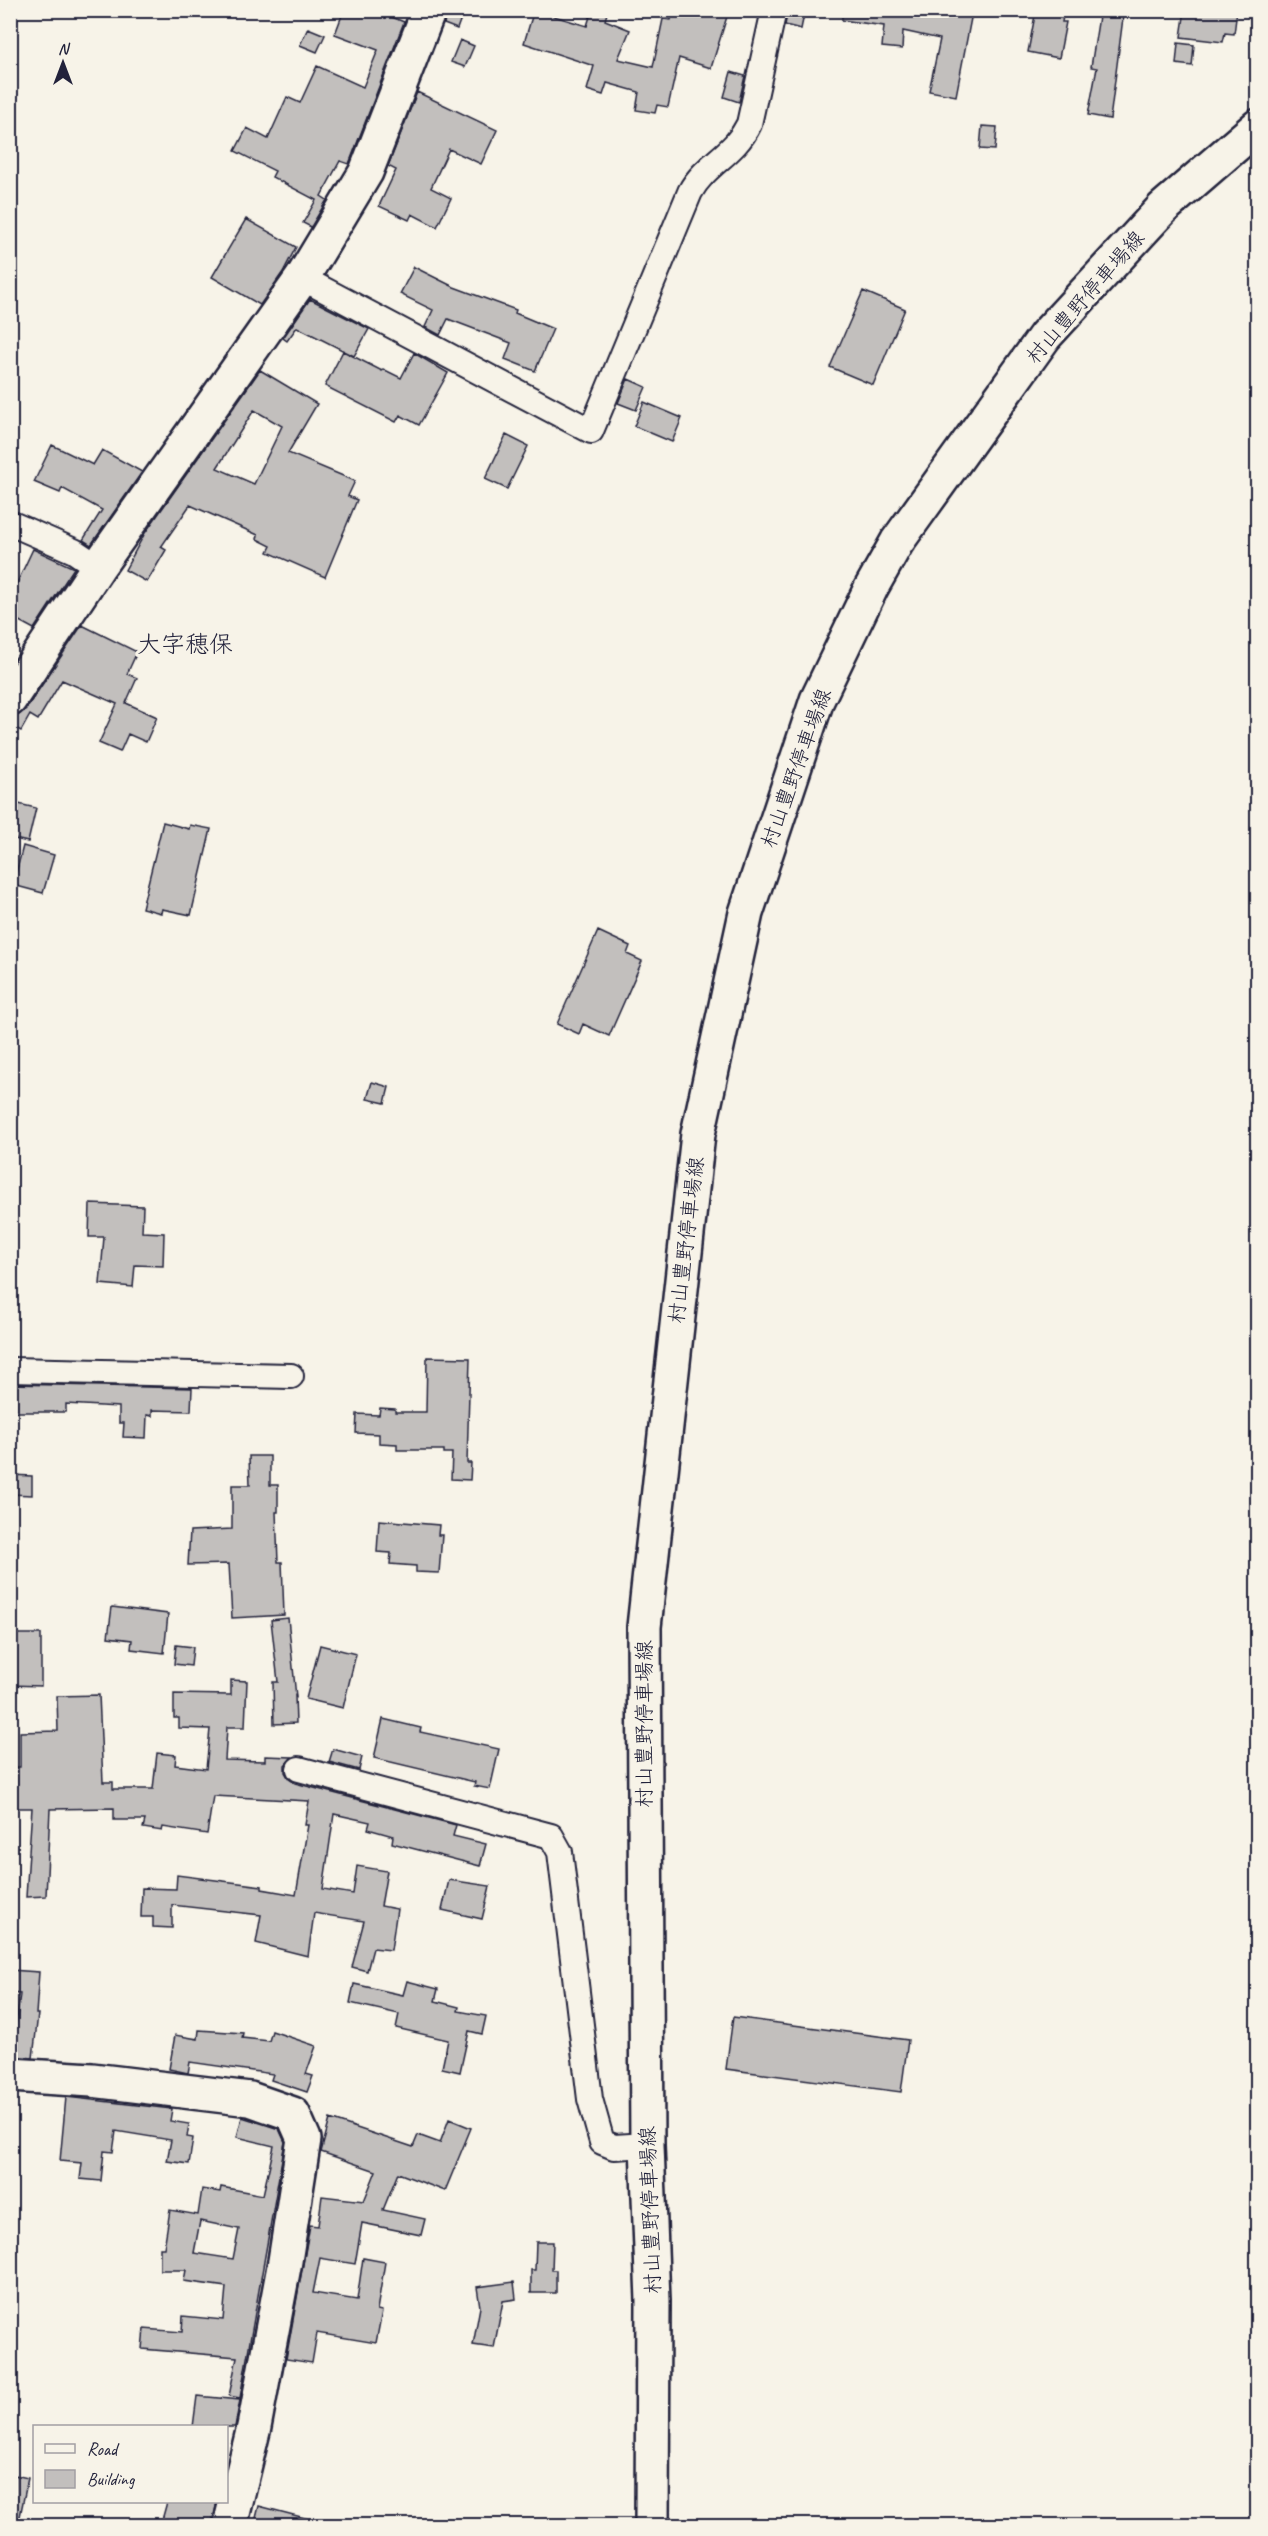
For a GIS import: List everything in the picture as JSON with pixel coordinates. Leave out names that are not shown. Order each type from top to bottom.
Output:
[{"type":"main road","points":[[10,699],[98,567],[302,278],[366,172],[429,10]]},
{"type":"main road","name":"村山豊野停車場線","points":[[652,2526],[653,2301],[647,2145],[644,1627],[698,1134],[752,892],[817,700],[871,588],[897,542],[1045,336],[1163,208],[1257,126]]},
{"type":"main road","points":[[10,2075],[92,2079],[250,2099],[293,2115],[304,2139],[254,2427],[230,2526]]},
{"type":"street","points":[[302,278],[591,431],[690,192],[697,179],[741,140],[749,124],[774,10]]},
{"type":"street","points":[[10,523],[74,551],[98,567]]},
{"type":"street","points":[[10,1370],[291,1377]]},
{"type":"street","points":[[300,1769],[551,1836],[560,1852],[590,2099],[602,2142],[614,2148],[647,2145]]},
{"type":"building","points":[[344,10],[375,10],[404,22],[349,164],[340,161],[321,196],[327,200],[311,227],[303,223],[316,200],[272,177],[275,171],[235,151],[247,128],[268,139],[287,97],[300,103],[317,66],[363,87],[378,50],[335,34]]},
{"type":"building","points":[[447,10],[464,10],[457,29],[444,24]]},
{"type":"building","points":[[534,10],[587,26],[592,10],[608,10],[605,20],[630,30],[618,59],[653,67],[663,19],[671,20],[673,10],[729,10],[711,68],[679,58],[668,107],[657,105],[655,113],[636,110],[639,92],[607,83],[603,95],[587,90],[594,66],[524,43]]},
{"type":"building","points":[[788,10],[805,10],[801,29],[785,25]]},
{"type":"building","points":[[842,10],[962,10],[972,13],[956,96],[929,91],[940,39],[903,31],[902,49],[882,47],[884,26],[842,20]]},
{"type":"building","points":[[1036,10],[1064,10],[1062,22],[1066,22],[1059,58],[1028,52]]},
{"type":"building","points":[[1100,10],[1124,10],[1110,119],[1088,115],[1097,68],[1091,67]]},
{"type":"building","points":[[1185,10],[1237,10],[1234,34],[1225,33],[1223,42],[1181,37]]},
{"type":"building","points":[[308,28],[325,35],[317,52],[300,45]]},
{"type":"building","points":[[460,40],[474,46],[465,67],[451,62]]},
{"type":"building","points":[[1178,43],[1194,45],[1192,66],[1176,64]]},
{"type":"building","points":[[731,72],[745,76],[739,102],[724,97]]},
{"type":"building","points":[[417,92],[497,130],[481,164],[449,149],[431,188],[451,198],[437,227],[412,214],[409,220],[379,206],[396,170],[388,166]]},
{"type":"building","points":[[982,126],[997,127],[995,150],[980,149]]},
{"type":"building","points":[[246,219],[296,247],[283,272],[260,305],[212,277]]},
{"type":"building","points":[[414,267],[454,287],[516,310],[515,313],[553,329],[535,371],[505,359],[511,343],[448,319],[440,335],[425,327],[433,310],[400,294]]},
{"type":"building","points":[[863,291],[905,309],[873,385],[830,367]]},
{"type":"building","points":[[310,299],[369,329],[354,356],[297,327],[287,341],[283,338]]},
{"type":"building","points":[[343,351],[401,378],[414,353],[448,373],[419,425],[400,415],[396,422],[325,386]]},
{"type":"building","points":[[260,370],[317,404],[288,453],[355,481],[348,496],[357,500],[325,577],[268,552],[271,546],[257,539],[258,535],[190,505],[161,547],[166,550],[147,582],[125,570],[145,533]],"holes":[[[254,410],[282,426],[254,484],[217,468]]]},
{"type":"building","points":[[628,379],[646,387],[636,410],[618,403]]},
{"type":"building","points":[[644,402],[682,418],[672,442],[634,426]]},
{"type":"building","points":[[506,435],[528,446],[507,489],[485,479]]},
{"type":"building","points":[[52,445],[93,465],[102,450],[142,472],[91,545],[83,540],[102,510],[62,488],[60,493],[34,482]]},
{"type":"building","points":[[33,549],[74,568],[34,629],[10,616],[10,585],[15,587]]},
{"type":"building","points":[[82,625],[137,652],[127,674],[137,678],[126,703],[157,717],[146,742],[128,734],[120,752],[99,743],[117,704],[62,680],[38,720],[30,715],[21,731],[10,725],[10,717],[19,715],[26,709]]},
{"type":"building","points":[[10,802],[36,808],[28,842],[10,838]]},
{"type":"building","points":[[163,822],[189,829],[190,825],[211,829],[191,915],[162,909],[161,913],[142,908]]},
{"type":"building","points":[[23,846],[54,855],[43,893],[13,885]]},
{"type":"building","points":[[598,931],[630,946],[627,954],[642,961],[609,1036],[583,1024],[579,1034],[557,1024]]},
{"type":"building","points":[[372,1082],[389,1087],[385,1103],[367,1099]]},
{"type":"building","points":[[90,1204],[143,1206],[142,1232],[164,1233],[163,1266],[135,1265],[133,1287],[100,1284],[104,1237],[89,1237]]},
{"type":"building","points":[[427,1357],[470,1358],[467,1463],[471,1463],[470,1480],[451,1479],[452,1453],[444,1453],[444,1450],[397,1450],[397,1444],[379,1443],[379,1434],[356,1433],[357,1414],[379,1415],[380,1408],[395,1409],[395,1412],[426,1412]]},
{"type":"building","points":[[10,1384],[192,1388],[191,1411],[152,1410],[152,1416],[147,1415],[146,1438],[123,1437],[124,1423],[119,1423],[119,1407],[66,1404],[66,1412],[10,1412]]},
{"type":"building","points":[[249,1456],[270,1456],[270,1485],[278,1485],[278,1512],[276,1512],[278,1562],[282,1562],[284,1615],[232,1618],[229,1564],[188,1565],[190,1531],[232,1529],[232,1485],[250,1485]]},
{"type":"building","points":[[10,1475],[32,1476],[32,1495],[10,1494]]},
{"type":"building","points":[[379,1520],[439,1525],[438,1535],[442,1535],[439,1573],[416,1572],[416,1566],[390,1564],[391,1553],[377,1552]]},
{"type":"building","points":[[112,1607],[168,1614],[164,1653],[131,1649],[132,1640],[108,1637]]},
{"type":"building","points":[[288,1618],[296,1697],[296,1723],[274,1724],[273,1682],[278,1682],[271,1620]]},
{"type":"building","points":[[10,1634],[41,1634],[41,1686],[10,1685]]},
{"type":"building","points":[[176,1645],[193,1647],[191,1666],[174,1664]]},
{"type":"building","points":[[320,1645],[356,1654],[343,1708],[306,1699]]},
{"type":"building","points":[[231,1680],[247,1681],[245,1727],[227,1727],[225,1760],[265,1761],[265,1756],[292,1757],[285,1765],[285,1772],[295,1783],[456,1825],[453,1836],[486,1844],[480,1866],[392,1843],[393,1836],[368,1829],[370,1822],[334,1814],[323,1889],[353,1894],[357,1866],[387,1871],[381,1906],[397,1909],[391,1950],[373,1948],[367,1971],[352,1967],[364,1921],[314,1913],[308,1956],[256,1943],[261,1915],[172,1905],[172,1928],[153,1927],[153,1917],[141,1917],[142,1888],[176,1889],[177,1875],[262,1886],[262,1889],[296,1895],[308,1825],[305,1825],[309,1801],[213,1796],[207,1834],[163,1827],[162,1831],[143,1828],[145,1820],[114,1820],[114,1808],[50,1809],[46,1896],[26,1897],[32,1808],[10,1808],[10,1775],[15,1775],[15,1767],[20,1767],[20,1732],[58,1731],[57,1696],[99,1695],[103,1782],[113,1782],[113,1789],[153,1789],[157,1753],[176,1755],[175,1765],[206,1769],[210,1729],[179,1728],[179,1718],[174,1718],[174,1694],[231,1695]]},
{"type":"building","points":[[383,1719],[421,1728],[420,1732],[499,1749],[490,1789],[474,1786],[475,1782],[374,1758]]},
{"type":"building","points":[[333,1749],[362,1757],[359,1770],[329,1762]]},
{"type":"building","points":[[449,1880],[490,1886],[482,1919],[442,1910]]},
{"type":"building","points":[[10,1970],[39,1972],[36,2014],[38,2014],[33,2058],[12,2056],[20,1994],[10,1993]]},
{"type":"building","points":[[407,1981],[438,1989],[435,2001],[459,2007],[458,2011],[486,2016],[482,2034],[469,2031],[460,2072],[442,2068],[448,2040],[396,2028],[399,2014],[350,2003],[354,1984],[403,1995]]},
{"type":"building","points":[[733,2017],[908,2040],[901,2092],[726,2069]]},
{"type":"building","points":[[199,2030],[243,2033],[242,2038],[269,2041],[272,2031],[316,2046],[306,2074],[313,2076],[307,2092],[271,2080],[273,2074],[190,2062],[188,2073],[169,2069],[175,2035],[198,2039]]},
{"type":"building","points":[[66,2097],[172,2109],[170,2121],[189,2124],[187,2137],[193,2138],[189,2164],[167,2161],[171,2140],[116,2131],[113,2152],[104,2151],[101,2181],[80,2179],[82,2163],[60,2161]]},
{"type":"building","points":[[242,2117],[279,2129],[285,2142],[240,2398],[229,2396],[237,2357],[142,2349],[144,2329],[182,2332],[183,2316],[223,2320],[226,2287],[184,2281],[186,2270],[160,2270],[160,2248],[164,2248],[170,2210],[198,2215],[202,2189],[220,2192],[221,2187],[263,2195],[274,2146],[237,2137]],"holes":[[[200,2221],[239,2229],[233,2259],[194,2253]]]},
{"type":"building","points":[[330,2119],[413,2147],[418,2135],[440,2143],[449,2119],[471,2128],[445,2191],[398,2173],[383,2210],[425,2219],[421,2235],[362,2223],[355,2264],[320,2258],[313,2293],[357,2300],[363,2258],[385,2262],[377,2310],[382,2311],[376,2343],[317,2333],[312,2363],[286,2359],[310,2225],[318,2226],[322,2196],[364,2201],[376,2171],[321,2152]]},
{"type":"building","points":[[536,2242],[553,2242],[552,2270],[556,2270],[556,2293],[531,2293],[531,2270],[535,2270]]},
{"type":"building","points":[[514,2282],[516,2299],[503,2301],[494,2348],[473,2345],[480,2307],[477,2287]]},
{"type":"building","points":[[197,2396],[240,2400],[235,2427],[193,2425]]},
{"type":"building","points":[[10,2474],[28,2478],[18,2526],[10,2526]]},
{"type":"building","points":[[167,2503],[217,2503],[212,2526],[183,2526],[162,2520]]},
{"type":"building","points":[[259,2506],[313,2520],[312,2526],[254,2526]]},
{"type":"district","name":"大字穂保","points":[[185,644]]}]
